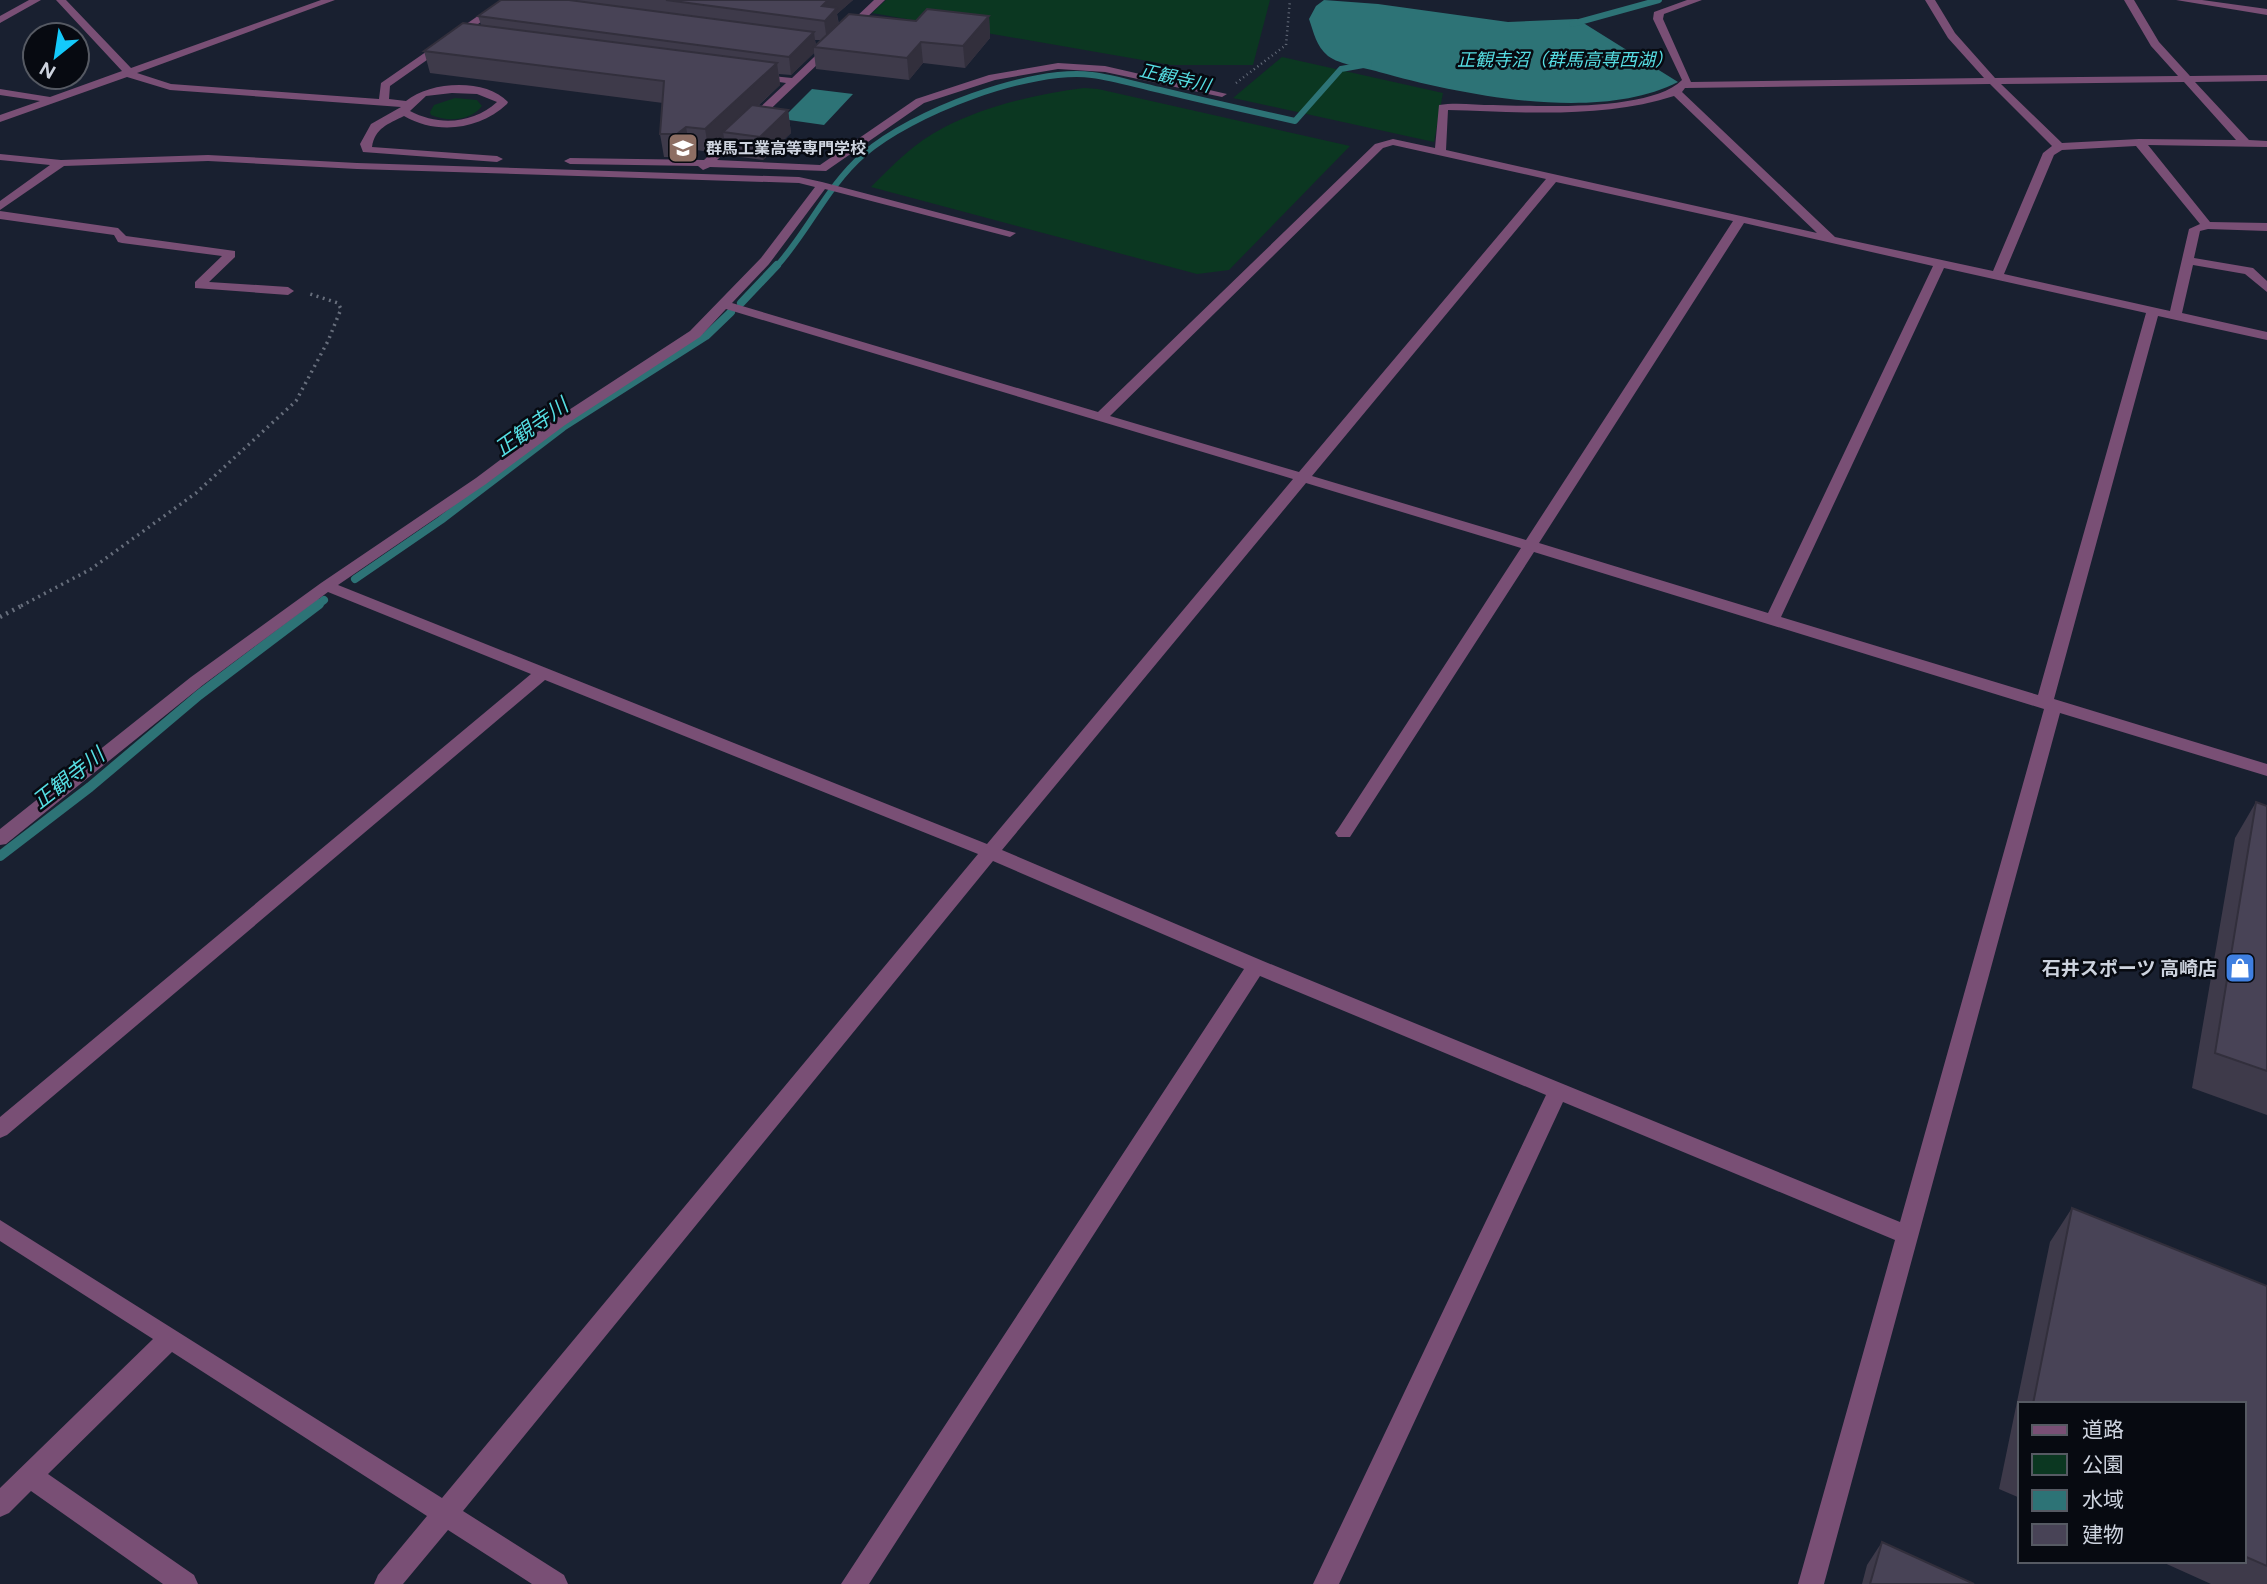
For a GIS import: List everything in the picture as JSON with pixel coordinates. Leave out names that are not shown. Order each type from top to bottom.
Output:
[{"type":"street","points":[[0,20],[36,0]]},
{"type":"street","points":[[61,0],[130,74],[170,86],[202,91],[271,93],[384,102],[406,108],[414,119],[461,123],[495,111],[503,102],[498,96],[482,91],[454,90],[423,94],[406,108],[375,127],[366,144],[367,150],[409,155],[552,161],[707,163],[822,169],[920,101],[993,78],[1048,67],[1093,67],[1222,94]]},
{"type":"street","points":[[0,119],[330,0]]},
{"type":"street","points":[[694,177],[880,0]]},
{"type":"street","points":[[1682,89],[1687,80],[1658,19],[1659,12],[1697,0]]},
{"type":"street","points":[[1930,0],[1935,16],[2059,147]]},
{"type":"street","points":[[2129,0],[2155,44],[2245,143]]},
{"type":"street","points":[[2181,0],[2225,3],[2267,12]]},
{"type":"street","points":[[384,102],[385,85],[453,36],[508,3]]},
{"type":"street","points":[[453,36],[466,38]]},
{"type":"street","points":[[815,45],[829,47]]},
{"type":"street","points":[[739,74],[794,81]]},
{"type":"street","points":[[1440,151],[1443,107],[1599,108],[1665,98],[1682,89],[1994,81],[2267,78]]},
{"type":"street","points":[[1682,89],[1832,241]]},
{"type":"street","points":[[0,92],[42,98],[51,102]]},
{"type":"street","points":[[1100,418],[1379,146],[1393,142],[2267,336]]},
{"type":"street","points":[[2139,142],[2207,225]]},
{"type":"street","points":[[1997,277],[2049,153],[2059,147],[2139,142],[2267,144]]},
{"type":"street","points":[[0,157],[61,163],[208,158],[357,166],[799,180],[1010,233]]},
{"type":"street","points":[[0,206],[61,163]]},
{"type":"street","points":[[387,1584],[990,852],[1553,178]]},
{"type":"street","points":[[0,839],[197,681],[326,586],[560,422],[695,334],[765,261],[821,185]]},
{"type":"street","points":[[0,215],[118,232],[122,239],[232,254],[198,285],[288,291]]},
{"type":"street","points":[[1344,833],[1740,220]]},
{"type":"street","points":[[2175,315],[2195,229],[2207,225],[2267,227]]},
{"type":"street","points":[[2188,261],[2249,271],[2267,288]]},
{"type":"street","points":[[1772,620],[1940,264]]},
{"type":"street","points":[[725,304],[2267,770]]},
{"type":"street","points":[[1811,1584],[1907,1235],[2153,310]]},
{"type":"street","points":[[326,586],[990,852],[1256,966],[1907,1235]]},
{"type":"street","points":[[0,1129],[541,674]]},
{"type":"street","points":[[854,1584],[1256,966]]},
{"type":"street","points":[[1326,1584],[1558,1090]]},
{"type":"street","points":[[0,1229],[555,1584]]},
{"type":"street","points":[[0,1505],[170,1338]]},
{"type":"street","points":[[30,1476],[185,1584]]},
{"type":"path","points":[[1222,94],[1286,45],[1290,0]]},
{"type":"path","points":[[0,617],[91,569],[186,501],[296,401],[328,341],[341,309],[338,303],[322,296],[288,291]]},
{"type":"green space","points":[[886,0],[1270,0],[1253,65],[1171,65],[872,13]]},
{"type":"green space","points":[[1282,57],[1443,93],[1434,142],[1233,98]]},
{"type":"green space","points":[[1084,88],[1350,146],[1229,270],[1197,274],[871,187],[914,147],[959,120],[1012,102]]},
{"type":"green space","points":[[455,98],[477,100],[482,106],[472,115],[458,119],[431,115],[434,105]]},
{"type":"water","name":"正観寺沼（群馬高専西湖）","points":[[1324,0],[1378,4],[1508,22],[1577,19],[1678,82],[1646,94],[1609,101],[1570,103],[1489,96],[1412,81],[1345,64],[1328,56],[1318,44],[1309,19],[1316,6]]},
{"type":"water","points":[[812,89],[853,94],[824,125],[782,119]]},
{"type":"building","points":[[501,0],[569,0],[814,32],[789,57],[478,16]]},
{"type":"building","points":[[666,0],[828,0],[822,6],[837,8],[825,21]]},
{"type":"building","points":[[927,9],[989,16],[963,46],[921,42],[907,58],[814,47],[849,14],[916,21]]},
{"type":"building","points":[[463,23],[777,63],[705,129],[686,127],[677,134],[660,134],[664,81],[424,51]]},
{"type":"building","points":[[752,105],[788,110],[760,137],[723,132]]},
{"type":"building","points":[[2256,802],[2267,806],[2267,1071],[2215,1053]]},
{"type":"building","points":[[2072,1208],[2267,1286],[2267,1566],[2246,1557],[2246,1402],[2033,1402]]},
{"type":"building","points":[[1882,1542],[1974,1584],[1870,1584]]},
{"type":"waterway","name":"正観寺川","points":[[1572,24],[1659,0]]},
{"type":"waterway","name":"正観寺川","points":[[776,267],[839,180],[864,154],[911,123],[972,96],[1037,78],[1066,74],[1092,75],[1295,121],[1341,69],[1369,64]]},
{"type":"waterway","name":"正観寺川","points":[[741,303],[777,265]]},
{"type":"waterway","name":"正観寺川","points":[[355,579],[441,520],[563,427],[706,336],[731,312]]},
{"type":"waterway","name":"正観寺川","points":[[316,606],[324,600]]},
{"type":"waterway","name":"正観寺川","points":[[0,856],[90,787],[199,695],[319,604]]},
{"type":"place","name":"群馬工業高等専門学校","points":[[683,148]]},
{"type":"place","name":"石井スポーツ 高崎店","points":[[2240,968]]}]
